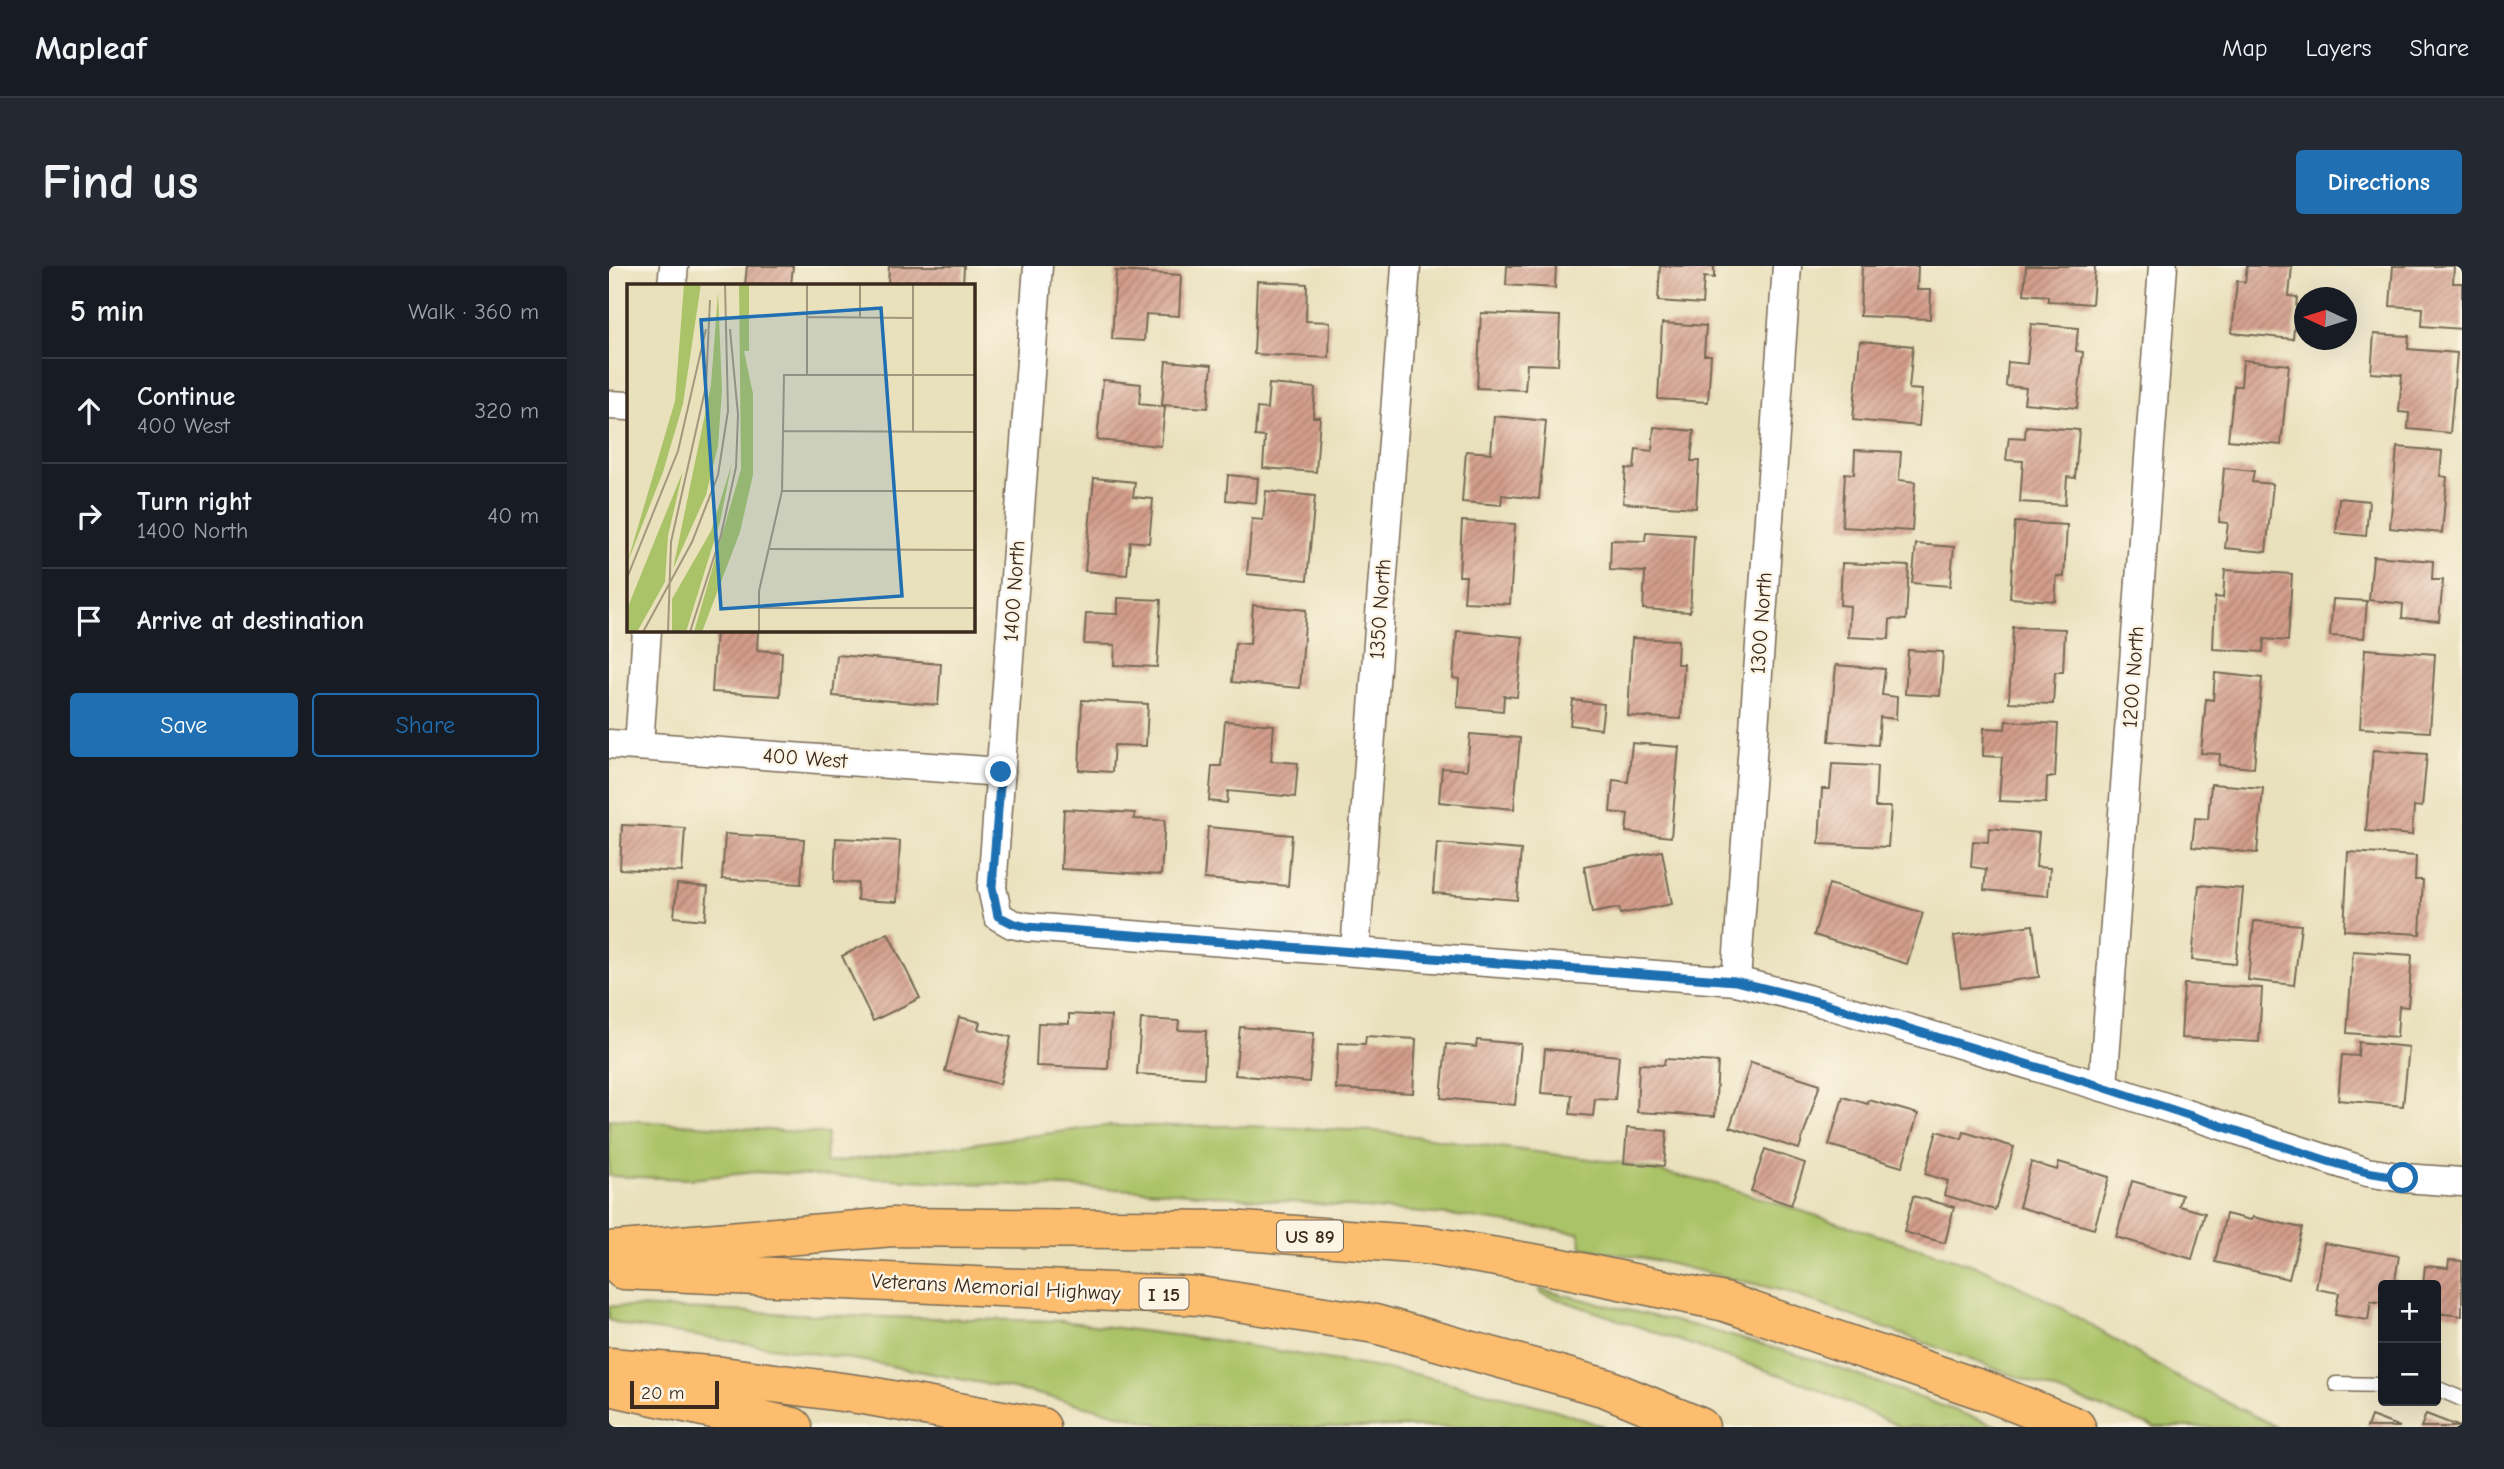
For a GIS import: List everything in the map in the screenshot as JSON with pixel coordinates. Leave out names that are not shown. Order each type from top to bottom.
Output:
[{"type":"highway","name":"US 89","points":[[609,1251],[893,1227],[1231,1230],[1425,1245],[1562,1268],[1724,1302],[1991,1393],[2076,1427]]},
{"type":"highway","name":"Veterans Memorial Highway","points":[[609,1270],[1200,1296],[1375,1324],[1606,1388],[1700,1427]]},
{"type":"highway","points":[[609,1367],[722,1376],[864,1395],[1041,1427]]},
{"type":"highway","points":[[609,1385],[793,1427]]},
{"type":"street","points":[[672,284],[674,266]]},
{"type":"street","name":"1400 North","points":[[1038,266],[992,887],[998,916],[1027,927],[1355,951]]},
{"type":"street","name":"1350 North","points":[[1355,951],[1406,266]]},
{"type":"street","name":"1300 North","points":[[1735,981],[1787,266]]},
{"type":"street","name":"1200 North","points":[[2103,1087],[2163,266]]},
{"type":"street","points":[[609,405],[627,406]]},
{"type":"street","points":[[639,746],[647,632]]},
{"type":"street","name":"400 West","points":[[609,744],[1001,772]]},
{"type":"street","points":[[1355,951],[1735,981],[1823,1003],[2103,1087],[2367,1172],[2403,1178],[2462,1182]]},
{"type":"lane","points":[[2336,1384],[2378,1385]]},
{"type":"lane","points":[[2441,1390],[2462,1399]]},
{"type":"green space","points":[[609,1119],[827,1134],[825,1163],[1104,1126],[1244,1126],[1375,1131],[1621,1163],[1716,1184],[1982,1268],[2055,1304],[2182,1380],[2277,1427],[2154,1427],[1784,1291],[1654,1260],[1582,1248],[1579,1233],[1458,1216],[1162,1191],[756,1172],[691,1179],[609,1176]]},
{"type":"green space","points":[[1539,1289],[1703,1328],[1816,1360],[2000,1427],[1901,1427],[1806,1384],[1540,1293]]},
{"type":"green space","points":[[609,1306],[847,1316],[1062,1321],[1214,1340],[1420,1375],[1556,1410],[1605,1427],[1170,1427],[1029,1392],[864,1361],[628,1326],[609,1320]]},
{"type":"building","points":[[747,266],[793,266],[791,284],[745,284]]},
{"type":"building","points":[[889,266],[964,266],[963,284],[888,284]]},
{"type":"building","points":[[1507,266],[1556,266],[1555,288],[1506,285]]},
{"type":"building","points":[[1660,266],[1714,266],[1714,278],[1704,277],[1702,304],[1658,301]]},
{"type":"building","points":[[1862,266],[1918,266],[1917,290],[1931,290],[1930,319],[1860,316]]},
{"type":"building","points":[[2026,266],[2095,266],[2092,304],[2048,301],[2048,296],[2024,294]]},
{"type":"building","points":[[2247,266],[2292,266],[2289,296],[2294,297],[2293,339],[2232,333],[2237,281],[2245,282]]},
{"type":"building","points":[[2393,266],[2454,266],[2453,283],[2462,283],[2462,329],[2422,326],[2423,308],[2390,306]]},
{"type":"building","points":[[1116,271],[1181,275],[1179,316],[1146,314],[1144,341],[1112,339]]},
{"type":"building","points":[[1257,281],[1307,284],[1306,321],[1330,322],[1329,358],[1254,354]]},
{"type":"building","points":[[1481,313],[1560,316],[1558,365],[1527,364],[1525,390],[1477,388]]},
{"type":"building","points":[[1662,323],[1706,326],[1704,355],[1711,355],[1708,402],[1658,399]]},
{"type":"building","points":[[2031,324],[2078,328],[2076,351],[2083,352],[2077,408],[2024,403],[2026,388],[2006,386],[2008,362],[2027,364]]},
{"type":"building","points":[[2374,334],[2409,336],[2408,349],[2457,353],[2450,433],[2408,429],[2409,413],[2399,412],[2402,375],[2371,373]]},
{"type":"building","points":[[1860,341],[1913,346],[1909,389],[1922,390],[1919,426],[1853,420]]},
{"type":"building","points":[[2243,360],[2289,365],[2281,445],[2228,440],[2234,386],[2241,386]]},
{"type":"building","points":[[1166,361],[1212,365],[1208,408],[1162,405]]},
{"type":"building","points":[[1103,380],[1141,384],[1139,404],[1165,407],[1161,446],[1097,440]]},
{"type":"building","points":[[1269,384],[1315,388],[1313,417],[1320,417],[1316,472],[1263,468],[1265,437],[1255,436],[1257,408],[1267,409]]},
{"type":"building","points":[[1494,416],[1546,421],[1539,499],[1502,495],[1501,505],[1462,502],[1466,451],[1491,453]]},
{"type":"building","points":[[2026,426],[2079,430],[2075,478],[2067,477],[2065,505],[2020,502],[2023,461],[2006,460],[2009,437],[2025,438]]},
{"type":"building","points":[[1654,427],[1694,431],[1691,461],[1699,461],[1696,508],[1623,503],[1626,468],[1634,469],[1636,449],[1652,451]]},
{"type":"building","points":[[2397,447],[2442,451],[2440,476],[2447,477],[2442,533],[2390,528]]},
{"type":"building","points":[[1855,450],[1901,452],[1899,480],[1915,482],[1912,531],[1842,527],[1845,473],[1854,474]]},
{"type":"building","points":[[2224,468],[2254,471],[2252,482],[2273,484],[2266,552],[2225,548],[2228,523],[2219,522]]},
{"type":"building","points":[[1228,475],[1258,478],[1256,503],[1226,500]]},
{"type":"building","points":[[1094,478],[1135,482],[1133,497],[1153,499],[1149,543],[1130,541],[1127,575],[1085,571]]},
{"type":"building","points":[[1266,491],[1315,496],[1307,580],[1247,574],[1252,519],[1263,520]]},
{"type":"building","points":[[2339,498],[2369,501],[2366,536],[2336,533]]},
{"type":"building","points":[[1462,521],[1515,524],[1510,604],[1464,602],[1466,576],[1459,576]]},
{"type":"building","points":[[2015,522],[2067,525],[2064,577],[2057,576],[2055,601],[2010,598]]},
{"type":"building","points":[[1646,532],[1694,535],[1690,612],[1643,609],[1645,572],[1610,570],[1611,540],[1645,541]]},
{"type":"building","points":[[1916,544],[1954,547],[1950,586],[1912,583]]},
{"type":"building","points":[[2373,556],[2433,561],[2432,580],[2443,580],[2439,621],[2402,618],[2403,604],[2369,600]]},
{"type":"building","points":[[1842,563],[1909,566],[1906,620],[1890,619],[1889,639],[1848,637],[1850,606],[1840,605]]},
{"type":"building","points":[[2225,570],[2292,574],[2288,641],[2264,639],[2263,652],[2213,649],[2215,597],[2223,598]]},
{"type":"building","points":[[1118,598],[1161,600],[1157,667],[1114,665],[1115,645],[1084,644],[1086,613],[1118,614]]},
{"type":"building","points":[[2333,599],[2367,601],[2364,638],[2330,636]]},
{"type":"building","points":[[1253,605],[1306,610],[1300,688],[1232,682],[1235,643],[1250,644]]},
{"type":"building","points":[[2013,627],[2065,629],[2063,672],[2055,672],[2053,704],[2009,702]]},
{"type":"building","points":[[1457,631],[1523,637],[1517,697],[1504,696],[1503,711],[1457,707],[1459,679],[1453,678]]},
{"type":"building","points":[[716,632],[758,632],[757,650],[782,652],[780,696],[712,692]]},
{"type":"building","points":[[1632,638],[1678,640],[1677,664],[1684,664],[1681,719],[1628,716]]},
{"type":"building","points":[[2365,649],[2435,654],[2430,732],[2360,728]]},
{"type":"building","points":[[1908,650],[1943,652],[1940,696],[1905,694]]},
{"type":"building","points":[[837,655],[941,664],[938,705],[833,696]]},
{"type":"building","points":[[1836,665],[1885,669],[1882,695],[1897,697],[1896,719],[1880,717],[1878,745],[1829,741]]},
{"type":"building","points":[[2215,673],[2262,678],[2254,768],[2219,765],[2220,754],[2201,753],[2206,699],[2213,700]]},
{"type":"building","points":[[1082,700],[1148,704],[1146,746],[1114,745],[1112,772],[1079,770]]},
{"type":"building","points":[[1573,700],[1604,704],[1601,729],[1570,725]]},
{"type":"building","points":[[1225,721],[1274,725],[1271,761],[1298,763],[1295,797],[1228,791],[1227,803],[1209,801],[1212,766],[1221,766]]},
{"type":"building","points":[[2006,721],[2058,724],[2055,777],[2047,777],[2046,803],[1999,801],[2002,757],[1983,756],[1984,728],[2005,729]]},
{"type":"building","points":[[1470,734],[1520,738],[1514,809],[1439,802],[1442,768],[1467,770]]},
{"type":"building","points":[[1632,743],[1679,747],[1671,837],[1626,832],[1628,814],[1610,812],[1613,780],[1628,782]]},
{"type":"building","points":[[2373,750],[2427,754],[2422,807],[2414,806],[2412,835],[2366,831]]},
{"type":"building","points":[[1832,764],[1877,766],[1875,807],[1891,807],[1888,847],[1819,844],[1822,789],[1830,789]]},
{"type":"building","points":[[2211,784],[2263,788],[2257,853],[2192,847],[2195,818],[2208,819]]},
{"type":"building","points":[[1064,809],[1135,813],[1134,819],[1165,820],[1161,875],[1061,869]]},
{"type":"building","points":[[622,825],[685,828],[682,872],[620,869]]},
{"type":"building","points":[[1208,827],[1292,835],[1288,886],[1204,879]]},
{"type":"building","points":[[1989,828],[2039,833],[2036,867],[2050,868],[2048,896],[1984,890],[1986,869],[1971,867],[1973,841],[1988,842]]},
{"type":"building","points":[[725,834],[804,839],[801,884],[722,879]]},
{"type":"building","points":[[836,838],[900,841],[897,902],[857,900],[858,883],[834,882]]},
{"type":"building","points":[[1437,843],[1521,850],[1517,900],[1433,893]]},
{"type":"building","points":[[1662,851],[1672,904],[1620,914],[1619,908],[1592,913],[1584,866]]},
{"type":"building","points":[[2348,852],[2416,856],[2415,880],[2423,880],[2420,934],[2344,930]]},
{"type":"building","points":[[677,884],[708,887],[705,920],[674,917]]},
{"type":"building","points":[[1829,884],[1923,913],[1907,964],[1814,935]]},
{"type":"building","points":[[2199,885],[2243,889],[2236,964],[2192,960]]},
{"type":"building","points":[[2254,921],[2301,925],[2294,985],[2248,980]]},
{"type":"building","points":[[2033,925],[2039,977],[1961,988],[1954,936]]},
{"type":"building","points":[[888,933],[920,998],[873,1021],[842,956]]},
{"type":"building","points":[[2353,951],[2412,955],[2408,1007],[2399,1006],[2397,1037],[2347,1033]]},
{"type":"building","points":[[2184,984],[2262,988],[2259,1042],[2181,1038]]},
{"type":"building","points":[[1069,1014],[1111,1016],[1108,1069],[1036,1066],[1038,1023],[1069,1024]]},
{"type":"building","points":[[959,1017],[980,1022],[978,1029],[1011,1037],[1000,1084],[945,1071]]},
{"type":"building","points":[[1141,1019],[1179,1021],[1178,1030],[1206,1031],[1204,1078],[1137,1074]]},
{"type":"building","points":[[1240,1027],[1314,1033],[1309,1082],[1235,1075]]},
{"type":"building","points":[[1366,1036],[1416,1039],[1413,1093],[1336,1089],[1338,1043],[1365,1044]]},
{"type":"building","points":[[1477,1040],[1521,1044],[1515,1105],[1441,1098],[1446,1044],[1476,1047]]},
{"type":"building","points":[[2359,1042],[2409,1047],[2403,1106],[2338,1100],[2342,1055],[2358,1056]]},
{"type":"building","points":[[1545,1049],[1619,1056],[1615,1100],[1595,1099],[1593,1116],[1570,1114],[1572,1095],[1541,1093]]},
{"type":"building","points":[[1665,1059],[1718,1062],[1715,1116],[1637,1112],[1639,1064],[1664,1065]]},
{"type":"building","points":[[1751,1062],[1820,1084],[1799,1149],[1730,1127]]},
{"type":"building","points":[[1843,1097],[1868,1104],[1869,1100],[1918,1114],[1902,1167],[1829,1145]]},
{"type":"building","points":[[1627,1128],[1667,1131],[1664,1166],[1624,1163]]},
{"type":"building","points":[[1937,1131],[1962,1139],[1964,1132],[2014,1147],[1995,1210],[1944,1195],[1948,1181],[1925,1174]]},
{"type":"building","points":[[1765,1149],[1805,1163],[1791,1205],[1751,1191]]},
{"type":"building","points":[[2031,1162],[2057,1170],[2059,1162],[2109,1177],[2094,1229],[2019,1207]]},
{"type":"building","points":[[2132,1181],[2182,1195],[2179,1206],[2205,1213],[2192,1259],[2116,1237]]},
{"type":"building","points":[[1913,1196],[1954,1207],[1945,1243],[1904,1232]]},
{"type":"building","points":[[2226,1214],[2302,1228],[2289,1279],[2215,1262]]},
{"type":"building","points":[[2324,1243],[2399,1256],[2395,1280],[2378,1280],[2378,1302],[2371,1301],[2368,1320],[2335,1315],[2339,1293],[2316,1289]]},
{"type":"building","points":[[2449,1260],[2462,1261],[2462,1316],[2441,1314],[2441,1280],[2424,1280],[2425,1266],[2448,1268]]},
{"type":"building","points":[[2426,1414],[2460,1427],[2421,1427]]},
{"type":"building","points":[[2371,1416],[2400,1427],[2367,1427]]},
{"type":"route","points":[[1001,772],[992,887],[998,916],[1012,923],[1027,927],[1735,981],[1823,1003],[2103,1087],[2331,1162],[2403,1178]]}]
